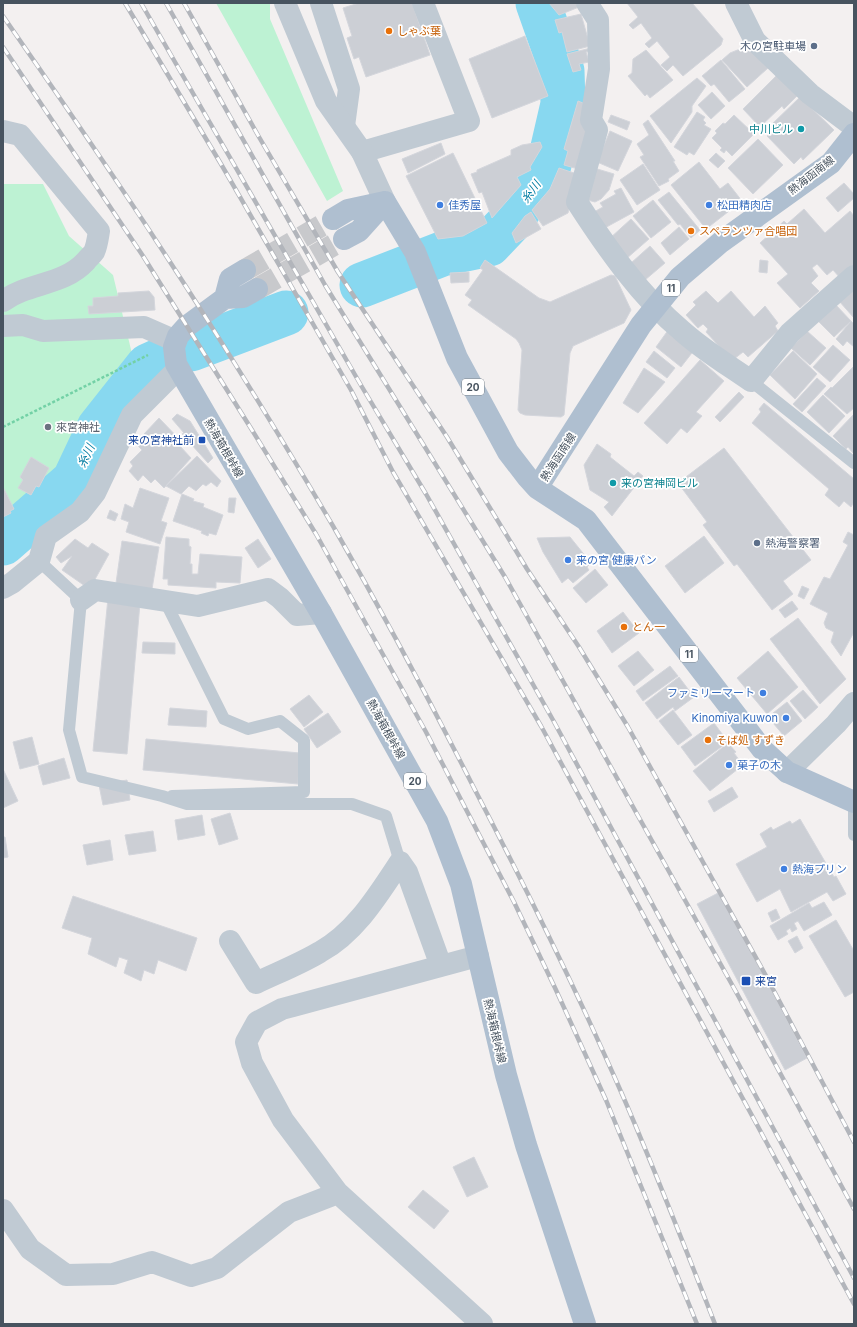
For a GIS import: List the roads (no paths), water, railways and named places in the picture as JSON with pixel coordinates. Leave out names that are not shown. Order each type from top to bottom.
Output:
[{"type":"main road","name":"熱海函南線","points":[[854,134],[831,163],[721,242],[680,277],[641,326],[537,488],[586,520],[762,749],[787,772],[854,802]]},
{"type":"main road","points":[[333,219],[348,210],[385,202]]},
{"type":"main road","points":[[344,239],[359,231],[385,202]]},
{"type":"main road","name":"20","points":[[385,202],[415,252],[457,358],[508,452],[537,488]]},
{"type":"main road","points":[[225,298],[230,279],[245,270]]},
{"type":"main road","points":[[176,341],[178,336],[187,326],[225,298],[243,297],[257,289]]},
{"type":"main road","name":"熱海箱根峠線","points":[[176,341],[174,354],[178,369],[321,612],[437,821],[461,884],[506,1075],[524,1138],[585,1324]]},
{"type":"street","points":[[285,3],[326,102],[362,152],[385,202]]},
{"type":"street","points":[[321,3],[349,89],[344,126]]},
{"type":"street","points":[[362,152],[470,121],[423,3]]},
{"type":"street","points":[[587,3],[598,20],[599,69],[591,120],[597,130],[577,202],[604,244],[656,307],[682,332],[751,381],[790,333],[854,276]]},
{"type":"street","points":[[736,3],[755,41],[810,94],[854,127]]},
{"type":"street","points":[[3,131],[20,135],[100,231],[94,251],[78,269],[53,282],[11,295],[3,301]]},
{"type":"street","points":[[3,326],[23,325],[43,331],[144,327],[176,341]]},
{"type":"street","points":[[3,588],[12,583],[39,561],[46,536],[80,512],[96,493],[132,415],[178,369]]},
{"type":"street","points":[[81,600],[95,590],[198,606],[268,589],[280,598],[297,615],[321,612]]},
{"type":"street","points":[[787,772],[836,724],[854,703]]},
{"type":"street","points":[[230,941],[256,982],[321,952],[344,934],[373,904],[400,862],[408,872],[441,966]]},
{"type":"street","points":[[478,956],[282,1009],[257,1022],[246,1042],[252,1063],[283,1120],[338,1193],[482,1324]]},
{"type":"street","points":[[3,1210],[30,1249],[66,1275],[113,1274],[152,1262],[191,1276],[216,1268],[288,1212],[338,1193]]},
{"type":"lane","points":[[751,381],[854,463]]},
{"type":"lane","points":[[39,561],[81,600],[69,730],[82,777],[162,796],[187,804],[352,804],[386,816],[400,862]]},
{"type":"lane","points":[[162,796],[304,792],[304,740],[280,721],[248,729],[224,719],[165,601]]},
{"type":"lane","points":[[854,802],[854,835]]},
{"type":"waterway","name":"糸川","points":[[362,285],[442,254],[489,244],[508,224],[548,169],[563,104],[562,71],[538,3]]},
{"type":"waterway","name":"糸川","points":[[191,349],[286,313]]},
{"type":"waterway","name":"糸川","points":[[3,543],[74,481],[99,428],[148,366],[159,361]]},
{"type":"tunnel","points":[[245,270],[333,219]]},
{"type":"tunnel","points":[[257,289],[344,239]]},
{"type":"railway","points":[[125,3],[221,164],[351,390],[393,472],[541,726],[854,1304]]},
{"type":"railway","points":[[141,3],[362,387],[426,494],[553,720],[854,1278]]},
{"type":"railway","points":[[166,3],[325,285],[505,577],[735,990],[854,1209]]},
{"type":"railway","points":[[184,3],[259,137],[338,272],[447,437],[527,569],[579,647],[628,727],[765,974],[854,1142]]},
{"type":"railway","points":[[3,16],[118,183],[246,381],[312,490],[388,624],[514,865],[587,1017],[646,1151],[715,1324]]},
{"type":"railway","points":[[3,47],[143,256],[252,430],[316,534],[426,732],[514,902],[556,990],[606,1100],[697,1324]]},
{"type":"place","name":"しゃぶ葉","points":[[389,31]]},
{"type":"place","name":"木の宮駐車場","points":[[814,46]]},
{"type":"place","name":"中川ビル","points":[[801,129]]},
{"type":"place","name":"佳秀屋","points":[[440,205]]},
{"type":"place","name":"松田精肉店","points":[[709,205]]},
{"type":"place","name":"スペランツァ合唱団","points":[[691,231]]},
{"type":"place","name":"來宮神社","points":[[48,427]]},
{"type":"place","name":"来の宮神社前","points":[[202,440]]},
{"type":"place","name":"来の宮神岡ビル","points":[[613,483]]},
{"type":"place","name":"熱海警察署","points":[[757,543]]},
{"type":"place","name":"来の宮 健康パン","points":[[568,560]]},
{"type":"place","name":"とん一","points":[[624,627]]},
{"type":"place","name":"ファミリーマート","points":[[763,693]]},
{"type":"place","name":"Kinomiya Kuwon","points":[[786,718]]},
{"type":"place","name":"そば処 すずき","points":[[708,740]]},
{"type":"place","name":"菓子の木","points":[[729,765]]},
{"type":"place","name":"熱海プリン","points":[[784,869]]},
{"type":"place","name":"来宮","points":[[746,981]]}]
